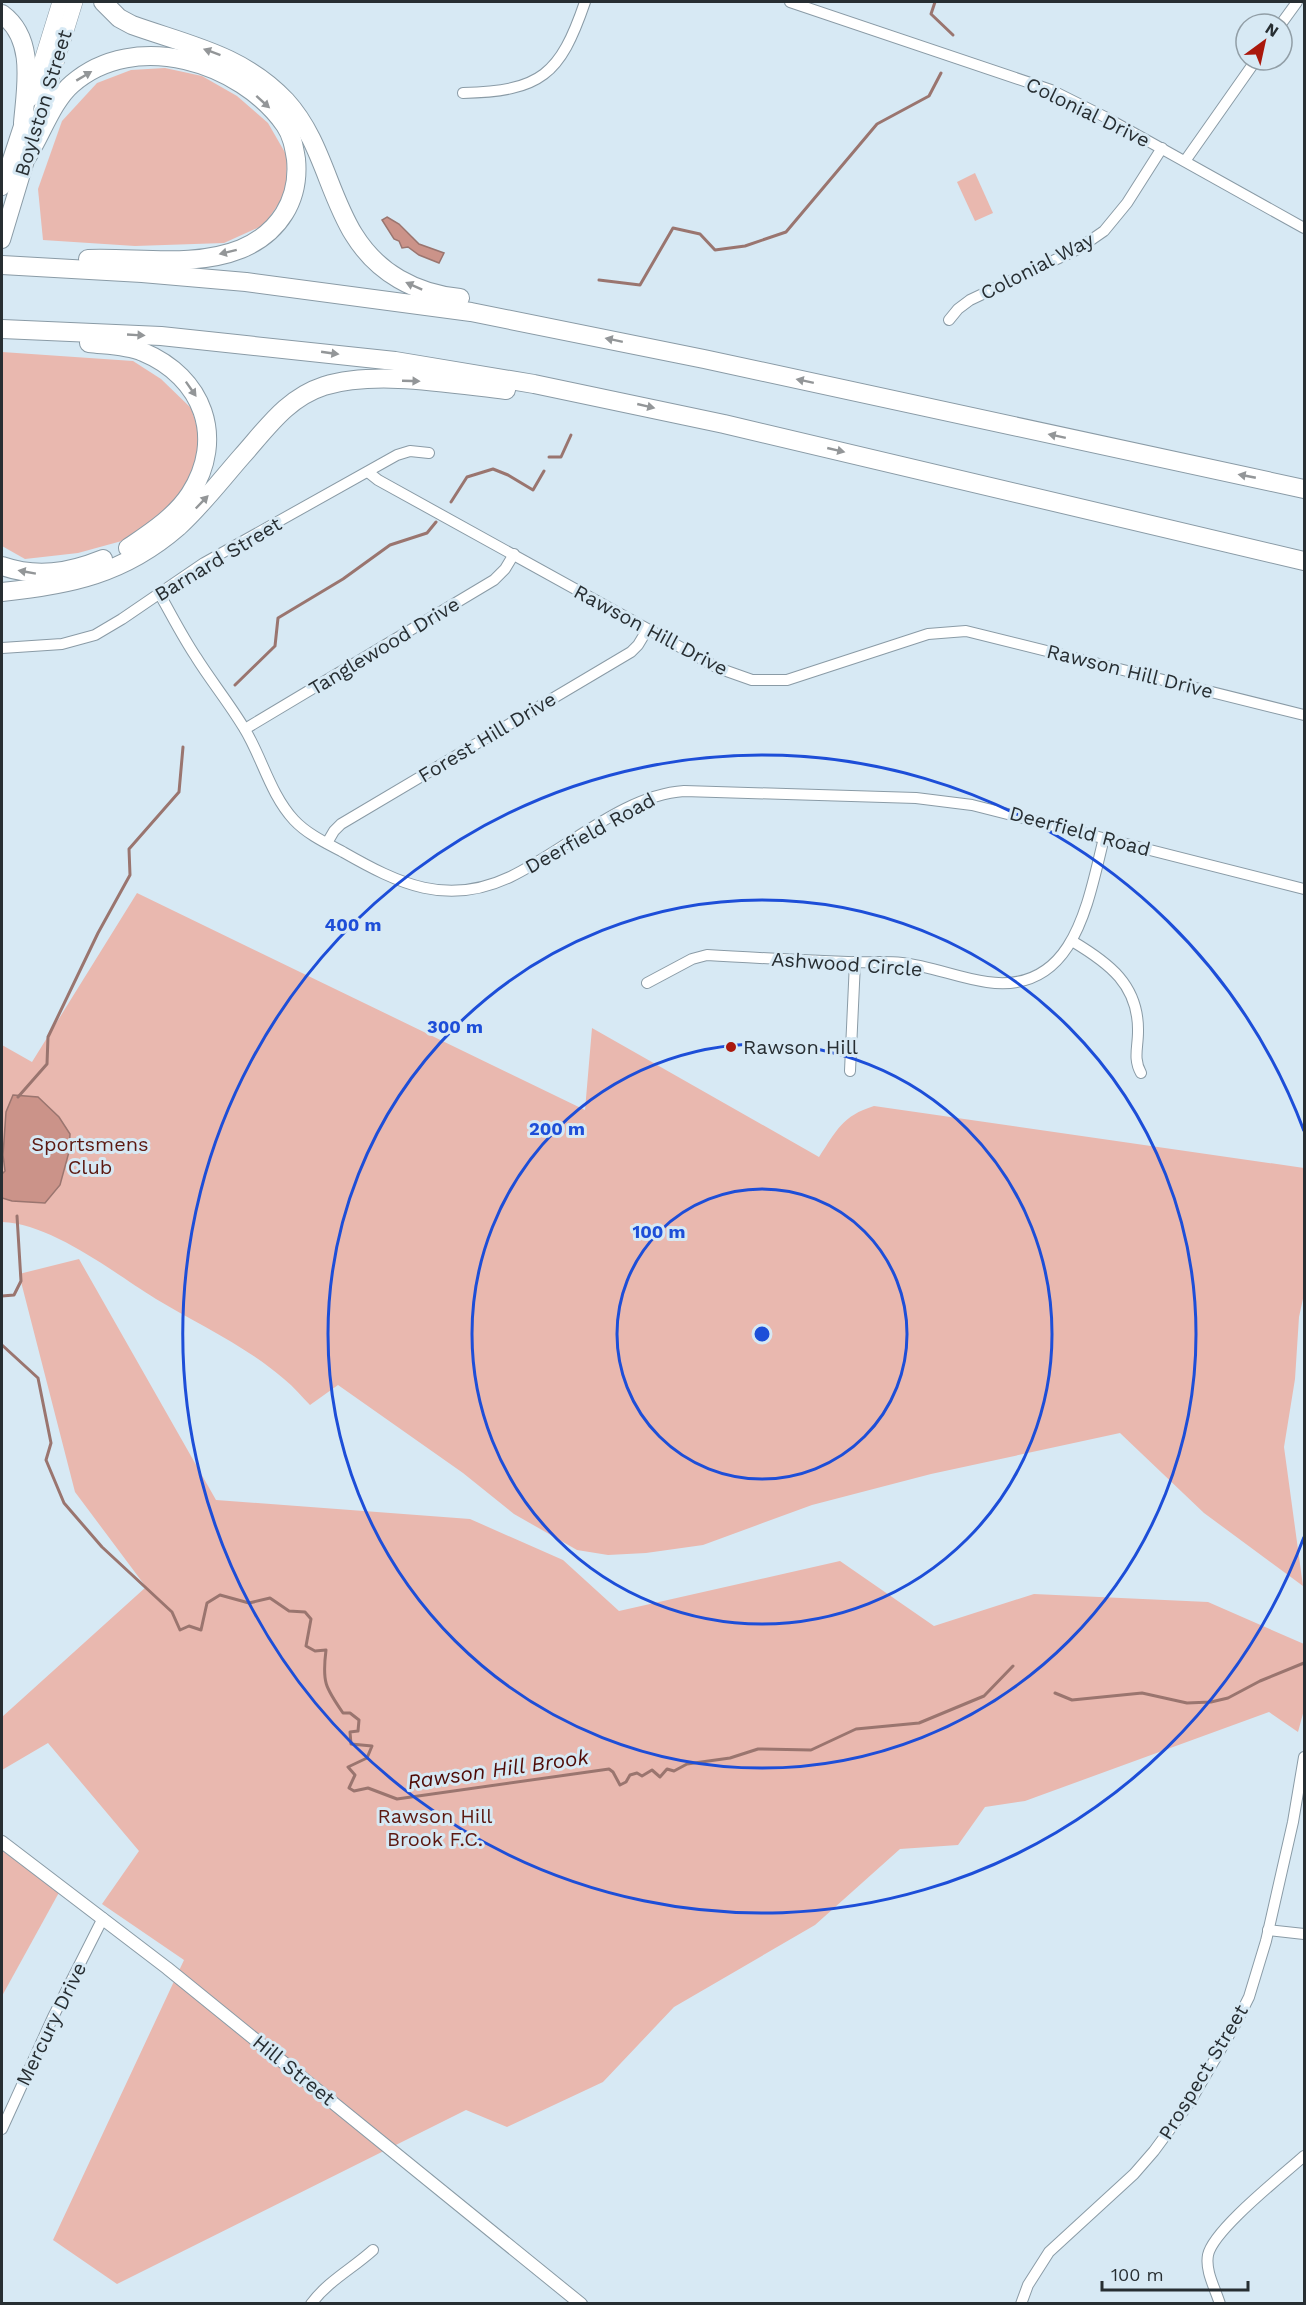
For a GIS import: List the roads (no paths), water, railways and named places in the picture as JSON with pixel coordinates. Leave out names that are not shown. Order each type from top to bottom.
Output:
[{"type":"highway","points":[[103,2],[119,18],[132,25],[235,62],[277,92],[297,114],[309,134],[340,211],[354,237],[383,269],[418,288],[440,295],[461,298],[508,319]]},
{"type":"highway","points":[[2,14],[18,31],[24,44],[27,72],[23,123]]},
{"type":"highway","points":[[2,265],[69,259],[192,259],[228,253],[251,244],[274,226],[291,204],[296,184],[296,162],[292,140],[284,125],[262,100],[234,80],[214,70],[158,55],[128,57],[100,67],[77,80],[65,91],[20,155]]},
{"type":"highway","points":[[2,265],[246,282],[388,299],[508,319],[1305,489]]},
{"type":"highway","points":[[2,329],[149,336],[327,353],[453,369],[724,424],[1305,561]]},
{"type":"highway","points":[[2,329],[142,351],[163,363],[191,387],[197,397],[208,430],[206,458],[189,495],[162,524],[138,541],[108,557],[63,572],[36,574],[2,566]]},
{"type":"highway","points":[[2,592],[52,587],[79,581],[123,564],[155,544],[178,527],[206,498],[277,415],[303,394],[322,386],[367,380],[431,381],[571,399],[604,399]]},
{"type":"main road","name":"Boylston Street","points":[[2,240],[20,155],[23,123],[60,2]]},
{"type":"main road","name":"Boylston Street","points":[[2,187],[20,155],[75,2]]},
{"type":"street","points":[[463,93],[510,90],[543,75],[566,49],[585,2]]},
{"type":"street","name":"Colonial Drive","points":[[790,2],[1051,90],[1090,108],[1305,228]]},
{"type":"street","points":[[1185,161],[1248,72]]},
{"type":"street","name":"Colonial Way","points":[[949,320],[970,300],[1078,249],[1104,231],[1127,203],[1162,148]]},
{"type":"street","name":"Barnard Street","points":[[2,648],[53,645],[86,639],[111,627],[204,563],[404,452],[416,450],[429,453]]},
{"type":"street","name":"Rawson Hill Drive","points":[[368,472],[378,480],[647,630],[729,673],[764,681],[799,677],[928,634],[972,632],[1305,715]]},
{"type":"street","name":"Tanglewood Drive","points":[[245,729],[494,580],[505,569],[514,554]]},
{"type":"street","name":"Deerfield Road","points":[[159,593],[194,654],[245,729],[285,809],[300,826],[327,843],[377,872],[417,887],[448,891],[484,886],[515,875],[629,807],[658,795],[684,791],[824,794],[938,800],[992,808],[1305,890]]},
{"type":"street","name":"Forest Hill Drive","points":[[327,843],[332,833],[341,824],[634,649],[647,630]]},
{"type":"street","name":"Ashwood Circle","points":[[646,983],[692,959],[707,955],[903,963],[987,982],[1008,983],[1025,980],[1044,972],[1072,941],[1087,905],[1104,838]]},
{"type":"street","points":[[1072,941],[1109,966],[1126,987],[1136,1012],[1138,1030],[1136,1061],[1141,1073]]},
{"type":"street","points":[[850,1071],[855,962]]},
{"type":"street","name":"Prospect Street","points":[[1021,2304],[1028,2285],[1049,2252],[1134,2174],[1154,2151],[1190,2102],[1249,1997],[1268,1930],[1293,1822],[1305,1757]]},
{"type":"street","name":"Hill Street","points":[[2,1842],[255,2038],[581,2304]]},
{"type":"street","name":"Mercury Drive","points":[[2,2129],[53,2017],[103,1918]]},
{"type":"street","points":[[1268,1930],[1305,1934]]},
{"type":"street","points":[[1220,2304],[1208,2265],[1208,2254],[1215,2239],[1227,2224],[1305,2156]]},
{"type":"street","points":[[311,2304],[328,2284],[353,2268],[373,2250]]},
{"type":"waterway","name":"Rawson Hill Brook","points":[[935,2],[931,14],[953,35]]},
{"type":"waterway","name":"Rawson Hill Brook","points":[[599,280],[640,285],[673,228],[700,234],[715,250],[745,246],[786,232],[877,124],[929,96],[941,73]]},
{"type":"waterway","name":"Rawson Hill Brook","points":[[549,457],[561,457],[571,435]]},
{"type":"waterway","name":"Rawson Hill Brook","points":[[451,502],[467,477],[493,469],[533,490],[544,471]]},
{"type":"waterway","name":"Rawson Hill Brook","points":[[235,685],[275,646],[278,618],[343,579],[390,545],[427,533],[436,522]]},
{"type":"waterway","name":"Rawson Hill Brook","points":[[18,1097],[47,1064],[48,1037],[98,933],[130,875],[129,849],[179,792],[183,747]]},
{"type":"waterway","name":"Rawson Hill Brook","points":[[2,1296],[14,1295],[21,1281],[17,1216]]},
{"type":"waterway","name":"Rawson Hill Brook","points":[[2,1345],[38,1378],[51,1443],[46,1460],[64,1503],[102,1547],[172,1612],[180,1630],[189,1626],[201,1630],[207,1603],[220,1595],[249,1603],[270,1598],[289,1611],[305,1612],[311,1619],[306,1646],[315,1651],[326,1650],[324,1670],[326,1684],[332,1697],[343,1713],[350,1713],[359,1720],[358,1731],[350,1732],[351,1744],[372,1746],[367,1758],[348,1767],[355,1775],[349,1788],[354,1791],[368,1788],[397,1799],[609,1769],[620,1785],[626,1782],[630,1775],[637,1773],[642,1776],[652,1770],[660,1777],[667,1769],[674,1771],[687,1764],[730,1758],[758,1749],[811,1750],[856,1729],[919,1723],[984,1696],[1013,1666]]},
{"type":"waterway","name":"Rawson Hill Brook","points":[[1055,1693],[1072,1700],[1142,1693],[1187,1703],[1211,1702],[1228,1698],[1260,1681],[1304,1663]]},
{"type":"place","name":"Rawson Hill","points":[[731,1047]]},
{"type":"park label","name":"Sportsmens Club","points":[[90,1156]]},
{"type":"park label","name":"Rawson Hill Brook F.C.","points":[[435,1828]]}]
